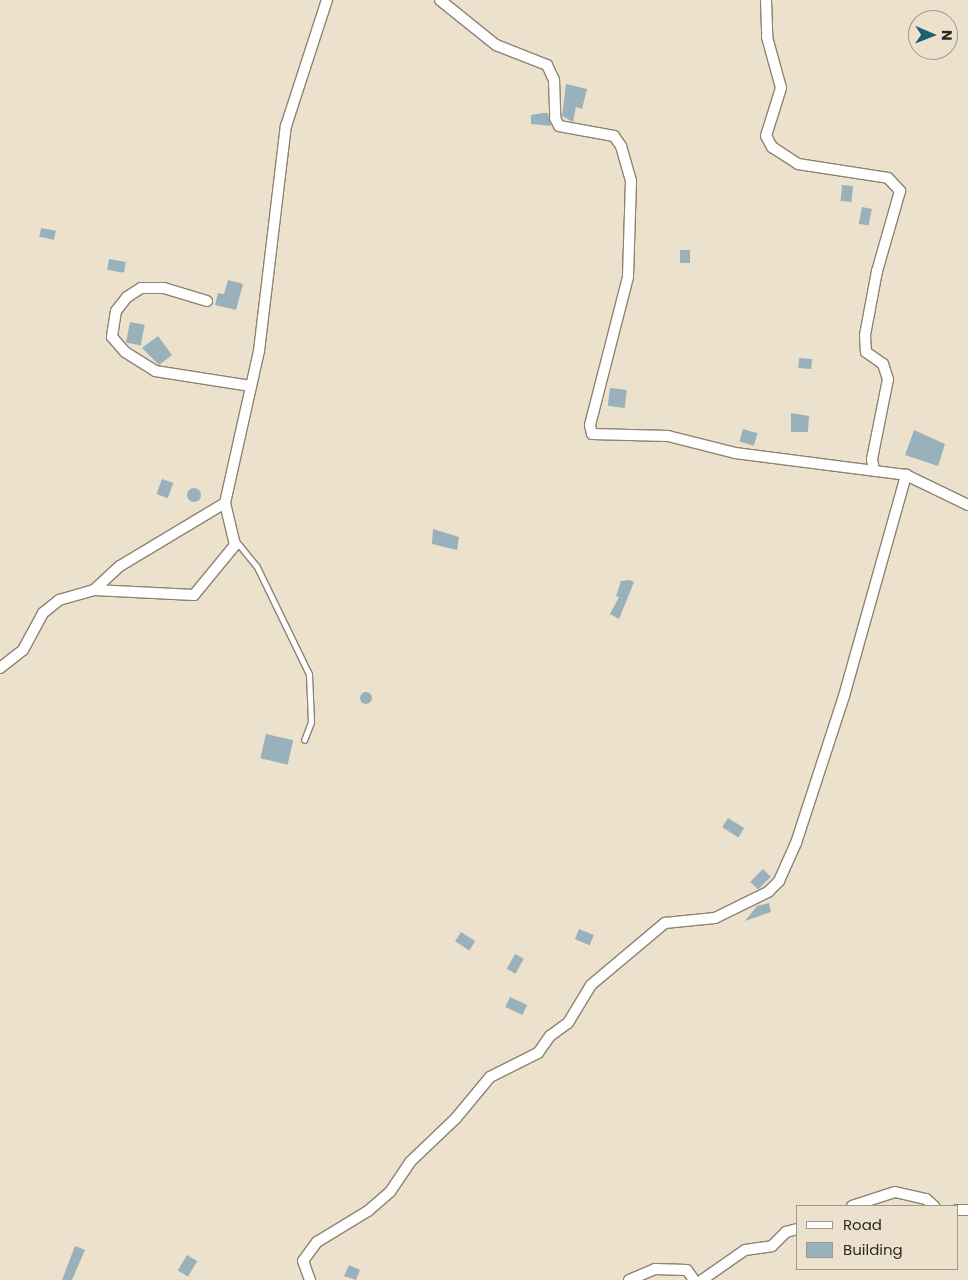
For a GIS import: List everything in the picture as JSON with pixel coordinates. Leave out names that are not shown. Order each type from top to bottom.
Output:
[{"type":"street","points":[[0,668],[23,650],[51,605],[94,590],[194,595],[236,541],[225,503],[251,386],[266,299],[286,126],[327,0]]},
{"type":"street","points":[[440,0],[496,44],[547,65],[554,80],[554,118],[559,126],[614,136],[621,146],[631,181],[628,277],[590,425],[592,434],[668,436],[735,453],[906,475],[968,505]]},
{"type":"street","points":[[766,0],[767,37],[781,88],[766,136],[772,147],[798,164],[888,178],[900,190],[876,271],[865,336],[866,352],[883,364],[888,379],[872,459],[874,470]]},
{"type":"street","points":[[207,301],[164,288],[141,288],[116,311],[112,336],[125,352],[155,371],[251,386]]},
{"type":"street","points":[[310,1280],[303,1262],[317,1242],[368,1211],[390,1192],[410,1162],[456,1118],[490,1077],[538,1053],[550,1036],[571,1019],[591,985],[665,923],[715,918],[768,892],[779,881],[796,843],[844,696],[906,475]]},
{"type":"street","points":[[94,590],[120,566],[225,503]]},
{"type":"street","points":[[855,1205],[895,1192],[926,1199],[933,1205]]},
{"type":"street","points":[[702,1280],[745,1250],[772,1246],[786,1232],[796,1229]]},
{"type":"street","points":[[629,1280],[649,1269],[687,1270],[694,1280]]},
{"type":"lane","points":[[236,541],[257,567],[309,674],[312,722],[304,740]]},
{"type":"building","points":[[566,84],[587,89],[582,109],[576,107],[573,122],[562,116]]},
{"type":"building","points":[[548,113],[551,126],[531,124],[531,115]]},
{"type":"building","points":[[842,185],[853,186],[852,202],[841,201]]},
{"type":"building","points":[[862,207],[872,209],[869,226],[859,224]]},
{"type":"building","points":[[41,228],[56,231],[54,240],[39,237]]},
{"type":"building","points":[[680,250],[690,250],[690,263],[680,263]]},
{"type":"building","points":[[109,259],[126,262],[124,273],[107,270]]},
{"type":"building","points":[[228,280],[243,284],[236,310],[215,305],[218,293],[224,294]]},
{"type":"building","points":[[130,322],[145,325],[141,345],[126,343]]},
{"type":"building","points":[[158,336],[172,355],[159,365],[142,348]]},
{"type":"building","points":[[799,358],[812,359],[811,369],[798,368]]},
{"type":"building","points":[[610,388],[627,390],[625,408],[608,406]]},
{"type":"building","points":[[791,413],[809,416],[808,432],[791,432]]},
{"type":"building","points":[[743,429],[757,433],[754,446],[739,441]]},
{"type":"building","points":[[914,430],[945,444],[938,466],[905,455]]},
{"type":"building","points":[[162,479],[173,483],[168,498],[157,494]]},
{"type":"building","points":[[194,488],[199,490],[201,495],[199,500],[194,502],[189,500],[187,495],[189,490]]},
{"type":"building","points":[[433,529],[459,537],[457,550],[432,544]]},
{"type":"building","points":[[629,580],[634,582],[619,619],[610,614],[619,597],[616,596],[621,581]]},
{"type":"building","points":[[364,692],[368,692],[372,698],[368,704],[364,704],[360,700],[360,696]]},
{"type":"building","points":[[266,734],[293,740],[288,765],[260,758]]},
{"type":"building","points":[[728,818],[744,828],[738,837],[722,827]]},
{"type":"building","points":[[763,869],[771,877],[758,890],[750,882]]},
{"type":"building","points":[[769,903],[771,912],[745,921],[757,906]]},
{"type":"building","points":[[579,929],[594,935],[590,945],[575,939]]},
{"type":"building","points":[[461,932],[475,941],[469,950],[455,941]]},
{"type":"building","points":[[515,954],[524,959],[516,974],[507,969]]},
{"type":"building","points":[[510,997],[527,1005],[523,1015],[505,1007]]},
{"type":"building","points":[[75,1246],[85,1250],[72,1280],[62,1280]]},
{"type":"building","points":[[187,1255],[197,1261],[188,1277],[178,1270]]},
{"type":"building","points":[[349,1265],[360,1270],[356,1280],[344,1276]]}]
